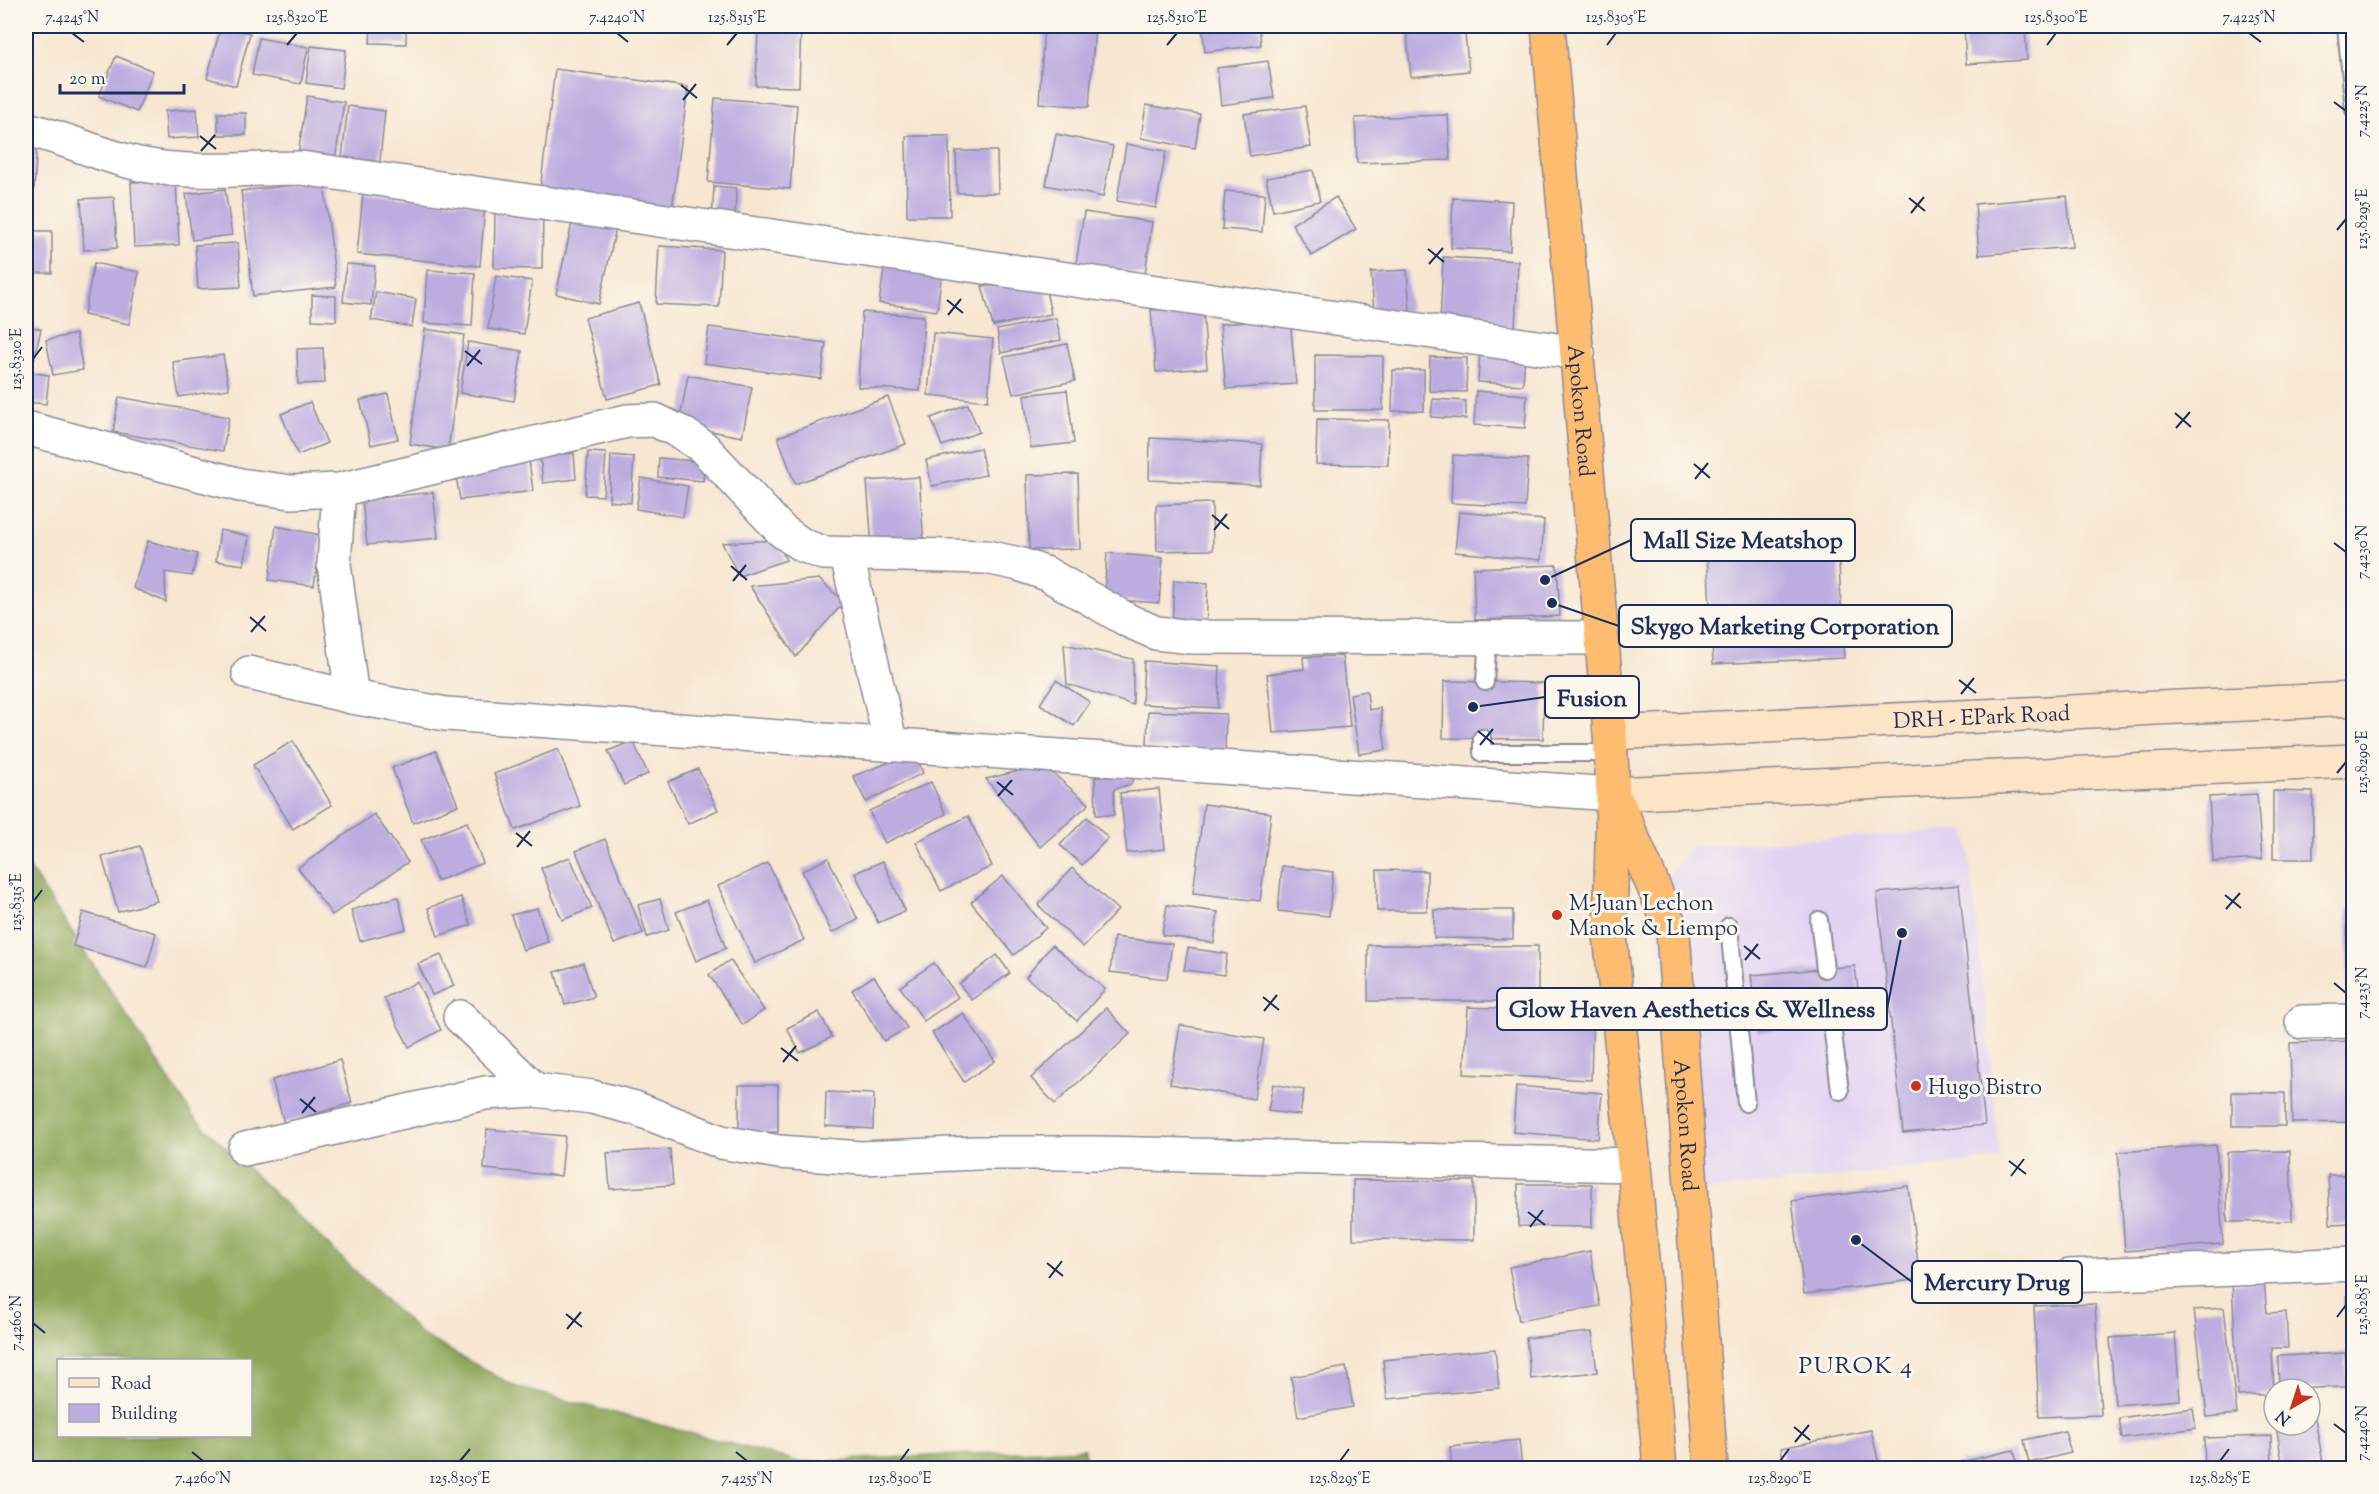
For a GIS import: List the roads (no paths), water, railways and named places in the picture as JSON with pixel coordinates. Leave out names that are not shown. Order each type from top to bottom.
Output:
[{"type":"highway","name":"Apokon Road","points":[[1548,26],[1610,743],[1613,794],[1610,935],[1634,1165],[1660,1468]]},
{"type":"highway","name":"Apokon Road","points":[[1613,794],[1673,932],[1711,1468]]},
{"type":"main road","name":"DRH - EPark Road","points":[[1610,743],[2354,699]]},
{"type":"main road","points":[[1613,794],[2354,761]]},
{"type":"street","points":[[26,129],[49,134],[114,158],[147,166],[197,169],[301,168],[1578,353]]},
{"type":"street","points":[[26,428],[240,485],[291,492],[339,490],[627,421],[655,420],[703,447],[781,530],[802,545],[823,554],[986,557],[1019,564],[1047,574],[1129,621],[1156,633],[1192,637],[1601,638]]},
{"type":"street","points":[[339,490],[334,564],[352,697]]},
{"type":"street","points":[[846,556],[891,745]]},
{"type":"street","points":[[249,673],[352,697],[446,714],[1613,794]]},
{"type":"street","points":[[460,1017],[535,1090]]},
{"type":"street","points":[[2302,1022],[2354,1022]]},
{"type":"street","points":[[245,1149],[485,1093],[535,1090],[592,1097],[635,1108],[721,1142],[779,1152],[861,1158],[976,1153],[1086,1153],[1634,1165]]},
{"type":"street","points":[[2069,1276],[2354,1264]]},
{"type":"lane","points":[[2346,26],[2354,110]]},
{"type":"lane","points":[[1485,682],[1488,638]]},
{"type":"lane","points":[[1482,738],[1482,753],[1610,743]]},
{"type":"lane","points":[[1819,920],[1825,969]]},
{"type":"lane","points":[[1729,927],[1746,1103]]},
{"type":"lane","points":[[1832,1025],[1840,1091]]},
{"type":"place","name":"Mall Size Meatshop","points":[[1545,580]]},
{"type":"place","name":"Skygo Marketing Corporation","points":[[1552,603]]},
{"type":"place","name":"Fusion","points":[[1473,707]]},
{"type":"place","name":"M-Juan Lechon Manok & Liempo","points":[[1557,915]]},
{"type":"place","name":"Glow Haven Aesthetics & Wellness","points":[[1902,933]]},
{"type":"place","name":"Hugo Bistro","points":[[1916,1086]]},
{"type":"place","name":"Mercury Drug","points":[[1856,1240]]},
{"type":"district","name":"PUROK 4","points":[[1856,1365]]}]
